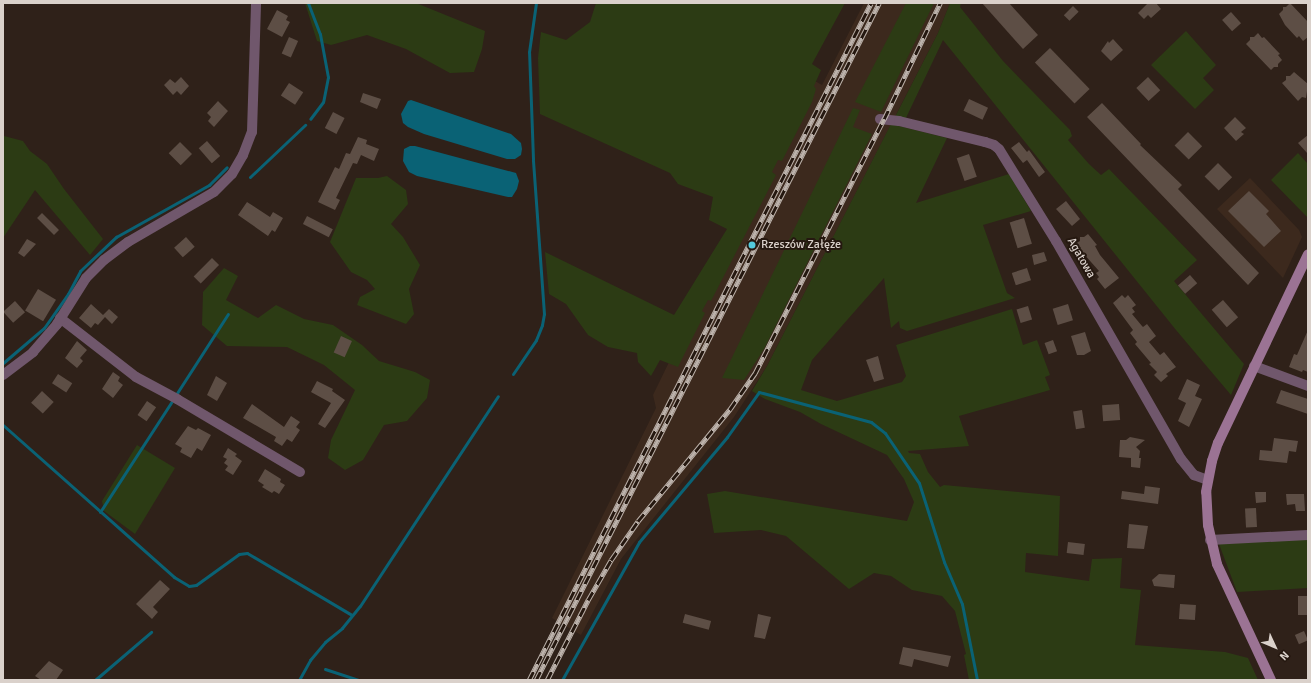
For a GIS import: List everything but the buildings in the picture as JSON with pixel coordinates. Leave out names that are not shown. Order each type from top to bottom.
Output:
[{"type":"street","points":[[3,375],[34,352],[60,318],[86,278],[104,260],[128,242],[214,192],[232,174],[252,132],[256,3]]},
{"type":"street","name":"Agatowa","points":[[880,119],[994,144],[1000,149],[1056,241],[1181,459],[1194,475],[1208,480]]},
{"type":"street","points":[[1271,680],[1225,585],[1217,564],[1210,540],[1206,504],[1208,480],[1218,443],[1308,254]]},
{"type":"street","points":[[60,318],[136,377],[177,399],[300,472]]},
{"type":"street","points":[[1254,366],[1308,386]]},
{"type":"street","points":[[1210,540],[1308,535]]},
{"type":"shaded area","points":[[864,3],[950,3],[938,33],[767,366],[734,417],[621,559],[581,635],[552,618],[656,408],[653,395],[808,77],[822,85]]},
{"type":"shaded area","points":[[1250,178],[1299,230],[1302,237],[1283,278],[1217,209]]},
{"type":"green space","points":[[305,3],[416,3],[485,31],[482,49],[474,72],[450,73],[406,49],[367,35],[331,45],[317,41]]},
{"type":"green space","points":[[596,3],[845,3],[812,64],[821,70],[814,86],[816,89],[812,102],[782,161],[778,160],[772,172],[776,175],[711,301],[708,300],[702,311],[705,313],[678,367],[660,360],[651,376],[638,362],[637,353],[608,347],[588,335],[566,304],[549,294],[545,252],[674,315],[727,229],[709,220],[713,197],[678,184],[670,173],[540,114],[538,58],[541,32],[566,40],[590,22]]},
{"type":"green space","points":[[906,3],[934,3],[881,112],[855,102]]},
{"type":"green space","points":[[950,3],[961,3],[960,7],[1003,61],[1070,130],[1072,136],[1068,140],[1089,164],[1101,175],[1109,169],[1197,260],[1174,281],[1244,364],[1231,395],[1176,330],[943,40],[905,120],[895,117],[938,33]]},
{"type":"green space","points":[[1186,31],[1216,65],[1203,78],[1214,90],[1195,109],[1151,65]]},
{"type":"green space","points":[[853,108],[860,110],[853,127],[872,134],[764,349],[744,380],[722,378]]},
{"type":"green space","points":[[891,124],[947,138],[916,203],[1009,174],[1031,211],[983,225],[1007,293],[1015,298],[907,331],[900,328],[899,321],[891,328],[884,278],[812,360],[801,390],[837,401],[902,382],[906,376],[896,345],[1012,309],[1023,345],[1037,340],[1050,375],[1045,377],[1050,390],[959,416],[969,446],[908,451],[909,453],[920,454],[928,472],[940,487],[944,485],[1060,496],[1058,556],[1026,553],[1025,572],[1089,581],[1092,559],[1122,558],[1120,588],[1141,590],[1135,645],[1225,652],[1248,658],[1258,680],[969,680],[964,655],[966,654],[955,611],[942,596],[912,590],[891,576],[874,573],[849,589],[786,536],[761,530],[714,533],[707,494],[725,491],[907,521],[914,502],[904,479],[887,455],[821,424],[800,412],[765,399],[752,391],[767,366]]},
{"type":"green space","points":[[3,134],[4,136],[23,141],[30,151],[47,164],[64,189],[103,239],[90,255],[35,190],[3,238]]},
{"type":"green space","points":[[1298,153],[1308,164],[1308,218],[1271,180]]},
{"type":"green space","points":[[387,176],[406,190],[408,204],[391,224],[403,237],[420,265],[409,289],[414,314],[406,324],[357,305],[360,297],[375,289],[367,280],[351,272],[330,242],[356,178],[378,178]]},
{"type":"green space","points":[[224,268],[238,276],[226,300],[258,318],[276,305],[304,319],[333,325],[362,345],[379,361],[415,372],[430,380],[427,398],[407,421],[384,425],[363,460],[345,470],[328,458],[331,440],[355,390],[324,365],[287,347],[227,346],[202,325],[203,292]]},
{"type":"green space","points":[[137,445],[175,468],[135,534],[104,511],[102,501]]},
{"type":"green space","points":[[1308,539],[1308,588],[1237,592],[1219,544]]},
{"type":"water","points":[[411,100],[511,134],[521,143],[521,155],[515,159],[507,159],[424,134],[408,127],[403,123],[401,114],[408,101]]},
{"type":"water","points":[[410,146],[415,146],[516,173],[519,181],[517,189],[512,197],[508,197],[417,176],[409,172],[403,161],[404,149]]},
{"type":"waterway","points":[[308,3],[320,34],[328,77],[323,102],[310,119]]},
{"type":"waterway","points":[[513,374],[536,340],[542,325],[544,314],[533,159],[529,52],[536,3]]},
{"type":"waterway","points":[[250,177],[305,125]]},
{"type":"waterway","points":[[3,363],[44,328],[68,294],[80,271],[116,237],[209,185],[227,167]]},
{"type":"waterway","points":[[177,393],[228,314]]},
{"type":"waterway","points":[[562,680],[639,542],[727,437],[759,392],[871,422],[885,433],[919,483],[944,562],[962,604],[977,680]]},
{"type":"waterway","points":[[299,680],[310,660],[325,642],[342,628],[360,606],[498,396]]},
{"type":"waterway","points":[[100,512],[172,401]]},
{"type":"waterway","points":[[3,425],[174,577],[189,586],[196,585],[239,554],[247,553],[352,615]]},
{"type":"waterway","points":[[95,680],[151,632]]},
{"type":"waterway","points":[[325,669],[358,680]]},
{"type":"railway","points":[[529,680],[871,3]]},
{"type":"railway","points":[[536,680],[879,3]]},
{"type":"railway","points":[[547,680],[588,600],[611,560],[638,521],[730,409],[755,373],[884,119],[940,3]]},
{"type":"place","name":"Rzeszów Załęże","points":[[752,245]]}]
